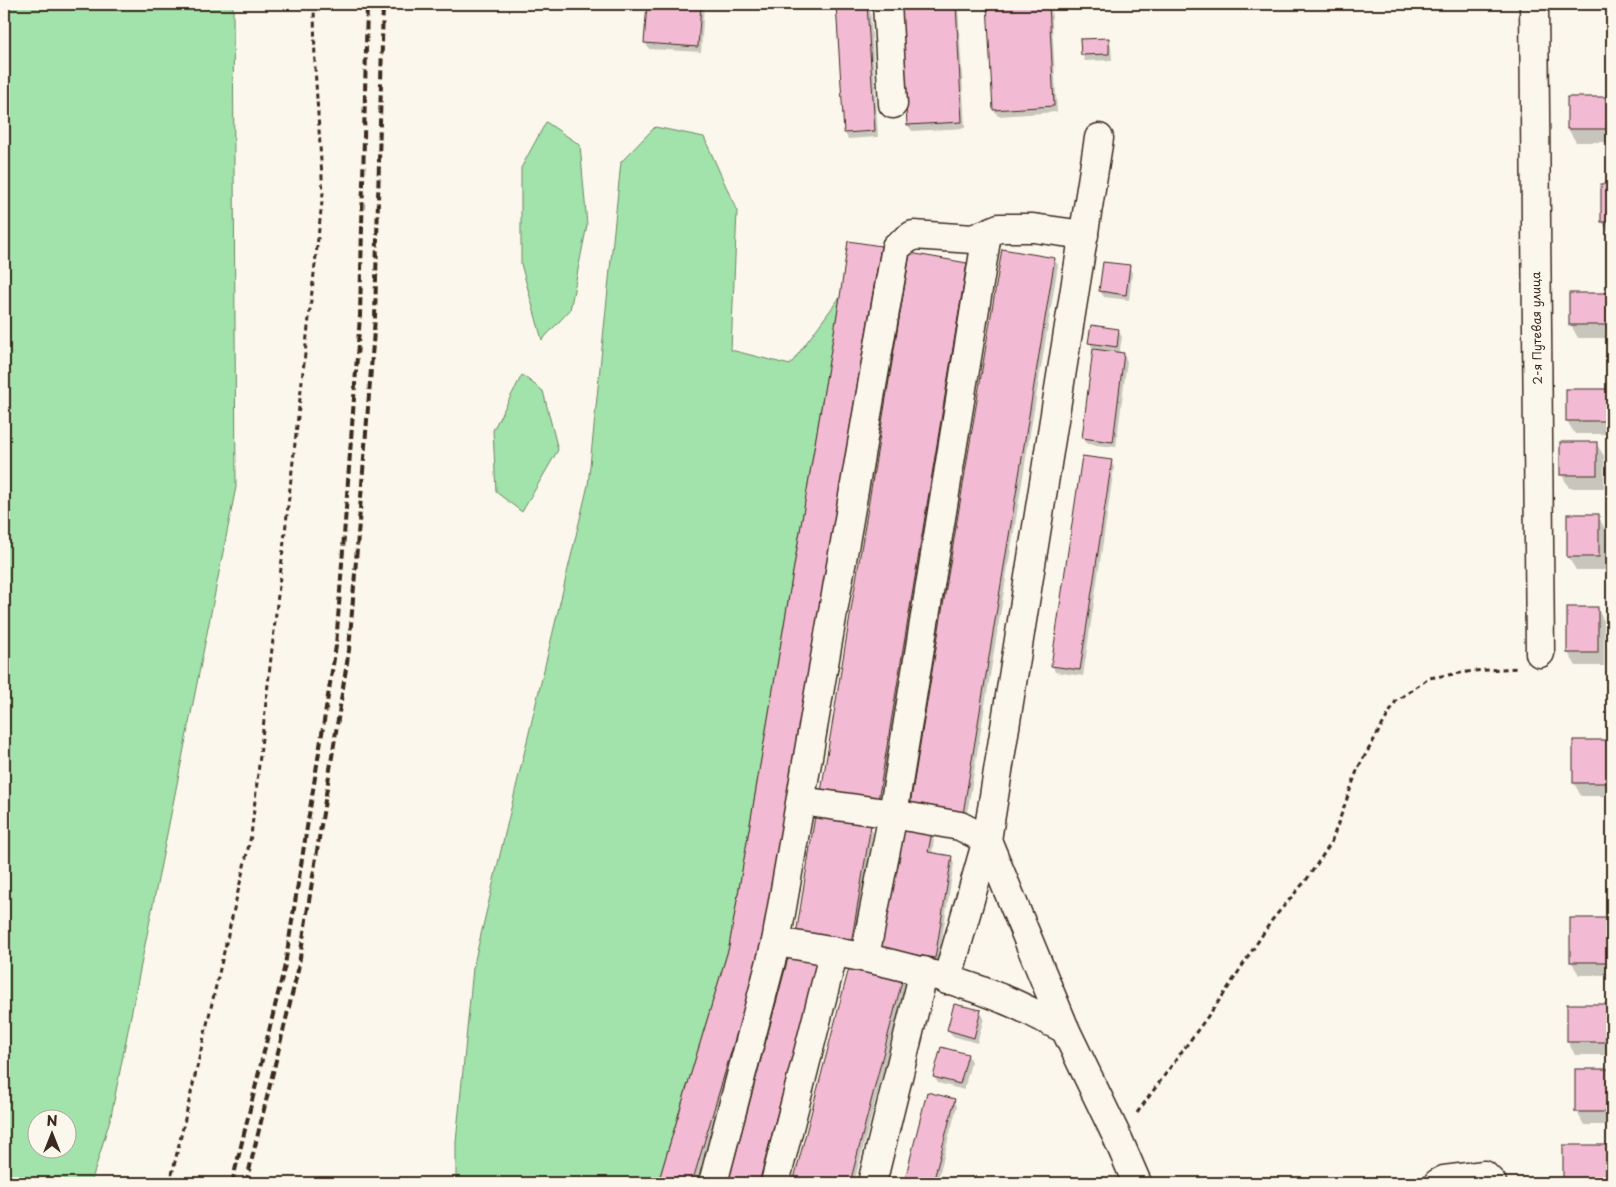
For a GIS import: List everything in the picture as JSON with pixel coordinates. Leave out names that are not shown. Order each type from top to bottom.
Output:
[{"type":"street","points":[[887,4],[893,104]]},
{"type":"street","name":"2-я Путевая улица","points":[[1534,4],[1540,653]]},
{"type":"street","points":[[872,1183],[936,975],[988,840],[1099,138]]},
{"type":"street","points":[[713,1183],[776,942],[896,247],[912,235],[973,240],[999,228],[1033,228],[1084,235]]},
{"type":"street","points":[[865,956],[893,814],[987,234]]},
{"type":"street","points":[[800,800],[960,826],[988,840],[1065,1030],[1118,1139],[1137,1183]]},
{"type":"street","points":[[776,942],[865,956],[936,975],[1003,999],[1065,1030]]},
{"type":"street","points":[[775,1183],[834,951]]},
{"type":"street","points":[[1438,1183],[1444,1180],[1484,1175],[1492,1183]]},
{"type":"path","points":[[170,1183],[250,836],[323,193],[315,67],[314,4]]},
{"type":"path","points":[[1118,1139],[1224,994],[1272,920],[1307,879],[1331,843],[1358,768],[1396,701],[1429,678],[1472,671],[1515,669],[1529,664],[1540,653]]},
{"type":"green space","points":[[4,4],[233,4],[236,487],[111,1116],[91,1183],[4,1183]]},
{"type":"green space","points":[[546,122],[580,145],[587,225],[570,310],[542,340],[521,264],[521,168]]},
{"type":"green space","points":[[655,127],[704,137],[737,211],[731,350],[790,365],[840,297],[729,947],[658,1183],[456,1183],[456,1142],[473,968],[588,485],[621,162]]},
{"type":"green space","points":[[522,375],[543,391],[558,450],[522,512],[496,492],[493,430]]},
{"type":"building","points":[[647,4],[701,4],[698,47],[644,43]]},
{"type":"building","points":[[836,4],[867,4],[875,131],[844,133]]},
{"type":"building","points":[[900,4],[956,4],[962,122],[907,125]]},
{"type":"building","points":[[987,4],[1049,4],[1054,106],[993,110]]},
{"type":"building","points":[[1109,38],[1109,54],[1081,55],[1080,39]]},
{"type":"building","points":[[1567,97],[1612,97],[1612,129],[1567,129]]},
{"type":"building","points":[[1601,184],[1612,184],[1612,222],[1601,222]]},
{"type":"building","points":[[848,241],[881,246],[760,955],[692,1183],[658,1183],[729,947]]},
{"type":"building","points":[[1002,249],[1055,258],[963,814],[910,805]]},
{"type":"building","points":[[910,253],[967,263],[878,801],[821,792]]},
{"type":"building","points":[[1103,262],[1130,265],[1126,295],[1099,291]]},
{"type":"building","points":[[1569,293],[1612,293],[1612,325],[1569,325]]},
{"type":"building","points":[[1091,325],[1119,329],[1117,347],[1088,343]]},
{"type":"building","points":[[1093,349],[1124,353],[1113,442],[1082,438]]},
{"type":"building","points":[[1566,389],[1612,389],[1612,421],[1566,421]]},
{"type":"building","points":[[1560,442],[1597,442],[1597,475],[1560,475]]},
{"type":"building","points":[[1082,456],[1112,460],[1080,670],[1051,666]]},
{"type":"building","points":[[1567,514],[1599,514],[1599,557],[1567,557]]},
{"type":"building","points":[[1567,607],[1598,607],[1598,653],[1567,653]]},
{"type":"building","points":[[1573,740],[1612,740],[1612,783],[1573,783]]},
{"type":"building","points":[[815,816],[871,825],[851,944],[796,935]]},
{"type":"building","points":[[899,827],[932,832],[928,852],[952,856],[935,958],[879,949]]},
{"type":"building","points":[[1570,918],[1612,918],[1612,962],[1570,962]]},
{"type":"building","points":[[788,958],[817,963],[759,1183],[728,1183]]},
{"type":"building","points":[[850,964],[903,977],[850,1183],[793,1183]]},
{"type":"building","points":[[954,1004],[981,1010],[974,1038],[947,1030]]},
{"type":"building","points":[[1567,1004],[1612,1004],[1612,1042],[1567,1042]]},
{"type":"building","points":[[941,1047],[968,1054],[960,1084],[933,1077]]},
{"type":"building","points":[[1575,1069],[1612,1069],[1612,1112],[1575,1112]]},
{"type":"building","points":[[927,1092],[955,1099],[933,1183],[904,1183]]},
{"type":"building","points":[[1563,1145],[1607,1145],[1607,1183],[1563,1183]]},
{"type":"railway","points":[[232,1183],[285,965],[336,646],[360,316],[367,4]]},
{"type":"railway","points":[[246,1183],[298,970],[349,650],[375,318],[383,4]]}]
